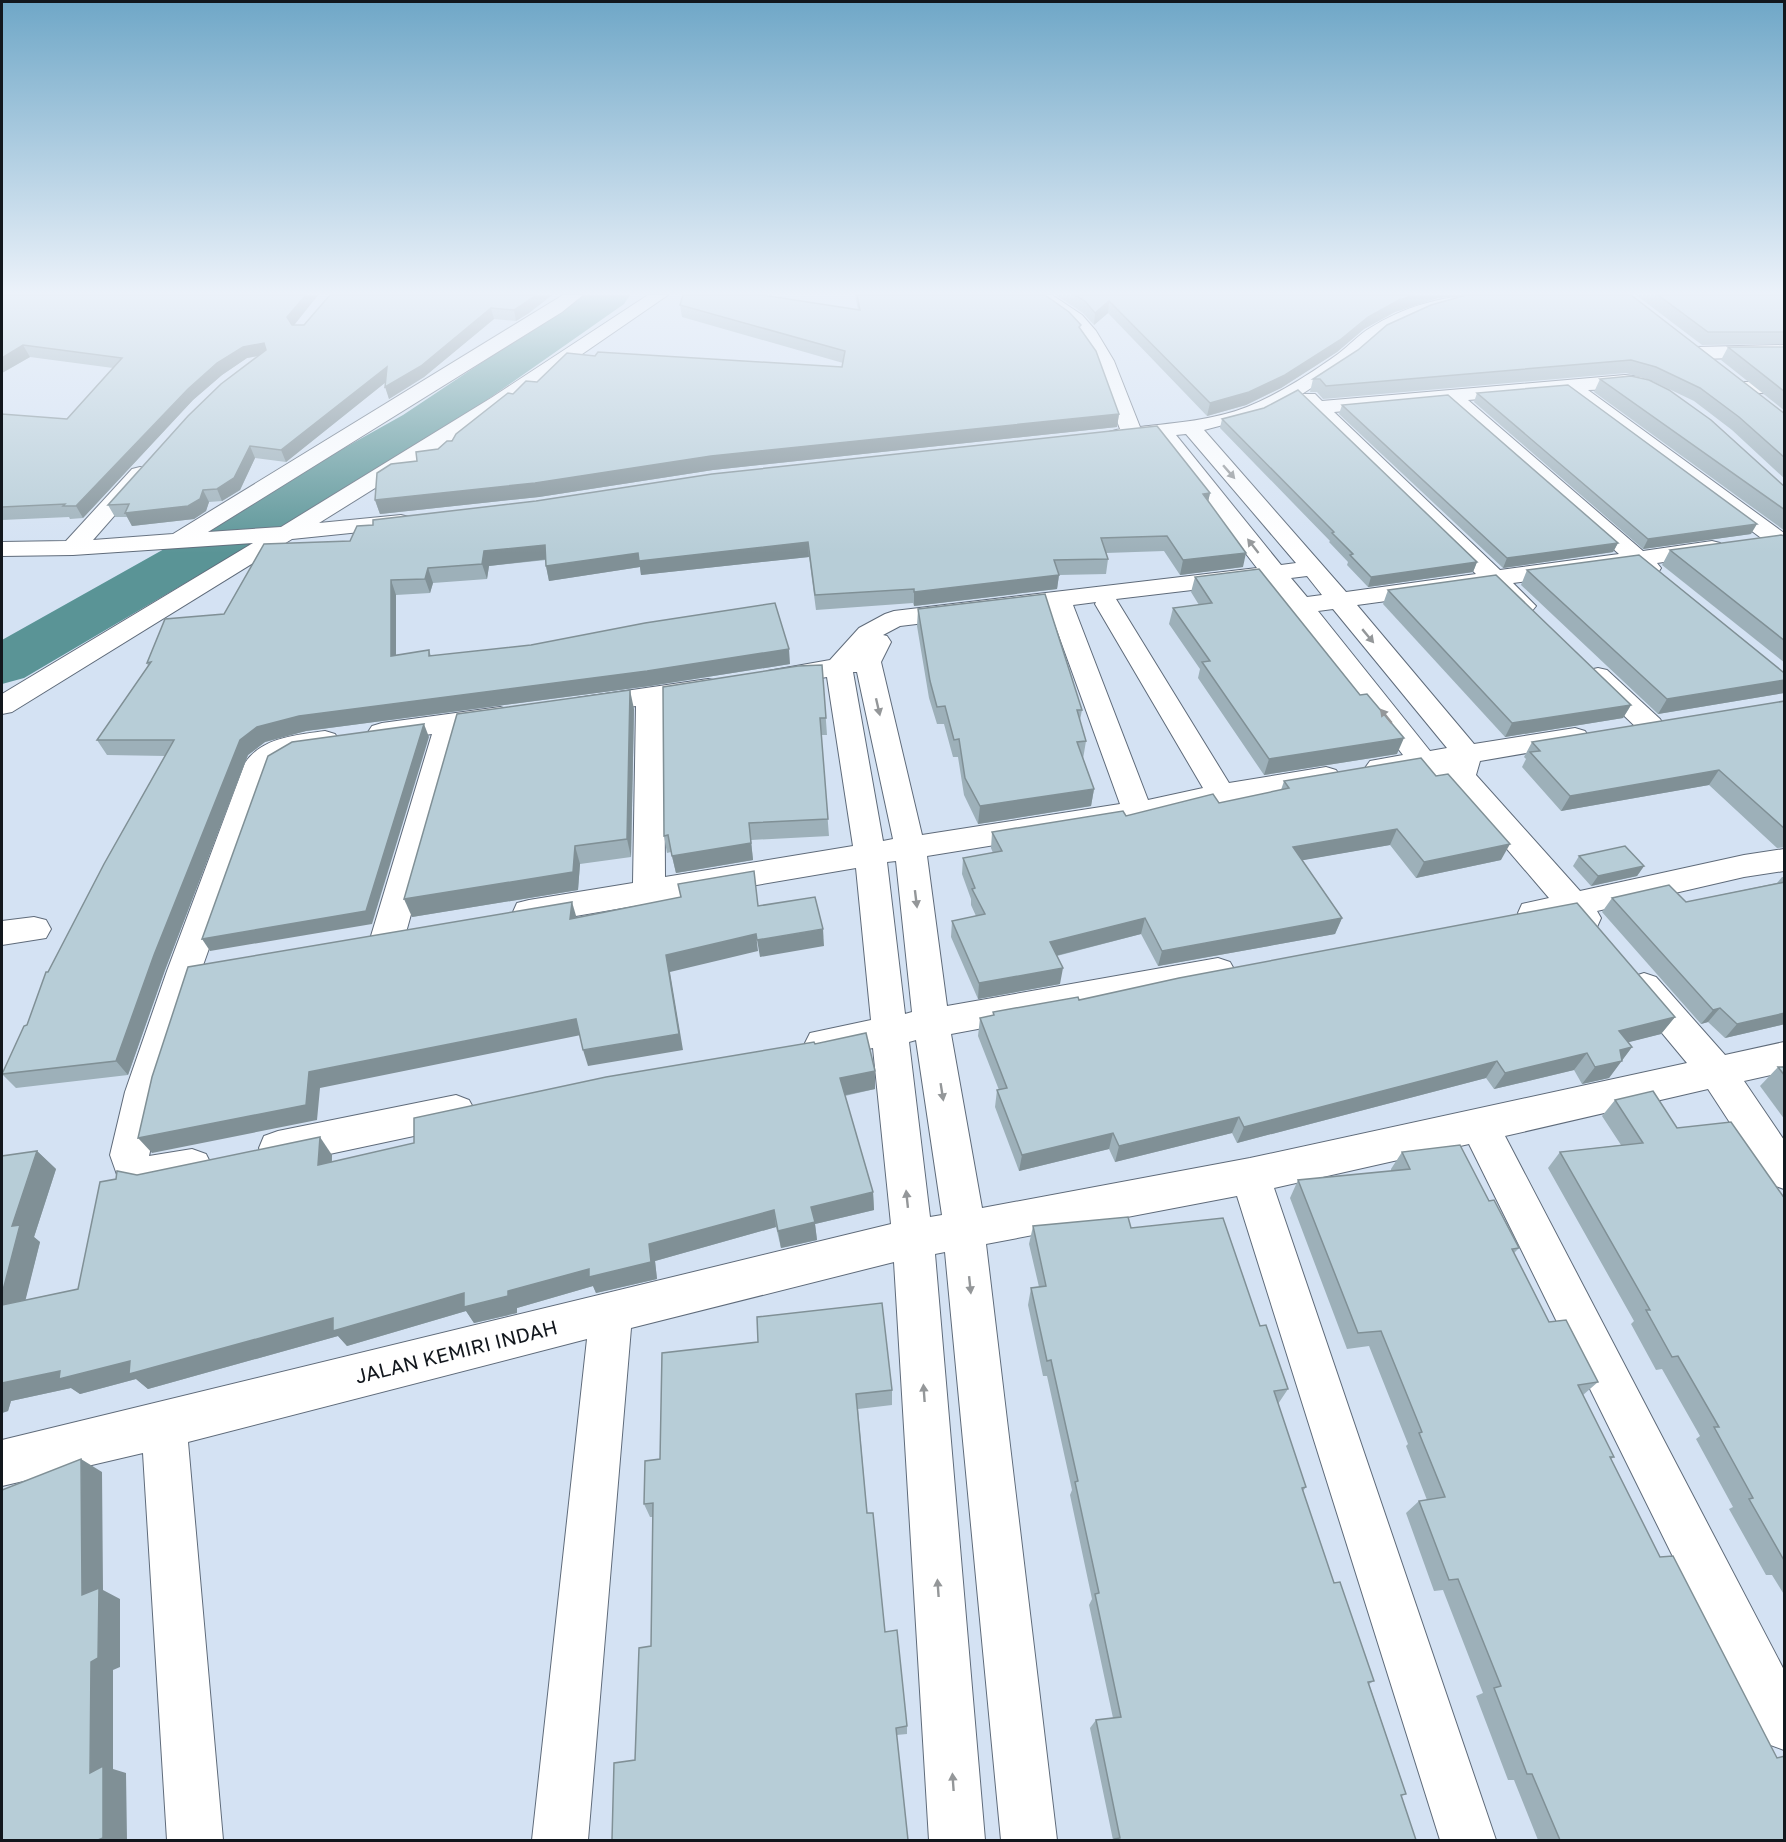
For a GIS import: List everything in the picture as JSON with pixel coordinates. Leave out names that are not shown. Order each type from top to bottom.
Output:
[{"type":"street","points":[[185,540],[438,381]]},
{"type":"street","points":[[2,706],[398,466],[531,381]]},
{"type":"street","points":[[1111,381],[1132,434]]},
{"type":"street","points":[[1097,439],[1191,427],[1254,411],[1309,381]]},
{"type":"street","points":[[1318,407],[1625,381],[1641,382],[1656,387]]},
{"type":"street","points":[[1733,381],[1767,408]]},
{"type":"street","points":[[1570,386],[1781,541]]},
{"type":"street","points":[[1298,388],[1538,619]]},
{"type":"street","points":[[1742,388],[1785,388]]},
{"type":"street","points":[[1451,396],[1665,581]]},
{"type":"street","points":[[1191,427],[1305,585],[1423,761]]},
{"type":"street","points":[[1162,430],[1305,585],[1465,767],[1604,940]]},
{"type":"street","points":[[73,548],[154,458]]},
{"type":"street","points":[[1733,505],[1764,502]]},
{"type":"street","points":[[2,549],[73,548],[284,534],[426,519]]},
{"type":"street","points":[[556,708],[854,665],[879,641],[903,631],[1060,605],[1305,585],[1494,578],[1781,541]]},
{"type":"street","points":[[1060,605],[1107,604],[1305,585]]},
{"type":"street","points":[[1107,604],[1221,794]]},
{"type":"street","points":[[1060,605],[1138,812]]},
{"type":"street","points":[[1581,660],[1650,725]]},
{"type":"street","points":[[854,665],[910,848],[931,1023],[963,1230],[1029,1840]]},
{"type":"street","points":[[854,665],[888,1032],[915,1261],[957,1840]]},
{"type":"street","points":[[649,892],[651,696]]},
{"type":"street","points":[[486,1105],[153,1174],[134,1171],[129,1155],[144,1092],[201,968],[260,763],[269,753],[288,746],[521,713]]},
{"type":"street","points":[[502,917],[870,854],[1138,812],[1221,794],[1423,761],[1465,767],[1609,732],[1683,720]]},
{"type":"street","points":[[422,930],[377,938],[450,722]]},
{"type":"street","points":[[1503,918],[1574,905],[1744,866],[1785,860]]},
{"type":"street","points":[[796,1048],[1244,966]]},
{"type":"street","points":[[1627,966],[1717,1072],[1785,1172]]},
{"type":"street","name":"JALAN KEMIRI INDAH","points":[[2,1463],[164,1425],[876,1246],[1250,1176],[1785,1057]]},
{"type":"street","points":[[1480,1126],[1785,1724]]},
{"type":"street","points":[[1250,1176],[1468,1840]]},
{"type":"street","points":[[560,1840],[610,1312]]},
{"type":"street","points":[[164,1425],[195,1840]]},
{"type":"building","points":[[101,381],[197,381],[76,506],[63,506],[65,504],[2,507],[2,414],[67,419]]},
{"type":"building","points":[[225,381],[369,381],[281,450],[250,446],[234,478],[217,489],[203,490],[200,499],[188,506],[125,513],[129,504],[108,505],[188,416]]},
{"type":"building","points":[[386,381],[395,381],[385,387]]},
{"type":"building","points":[[526,381],[1107,381],[1119,414],[711,456],[535,483],[375,500],[377,473],[391,464],[417,461],[416,452],[438,449],[447,441],[452,441],[456,434],[508,393],[513,394]]},
{"type":"building","points":[[1188,381],[1272,381],[1249,392],[1210,403]]},
{"type":"building","points":[[1322,381],[1385,381],[1326,386]]},
{"type":"building","points":[[1603,381],[1651,381],[1669,390],[1711,420],[1785,487],[1785,510]]},
{"type":"building","points":[[1685,381],[1742,381],[1785,414],[1785,458],[1739,417],[1700,388]]},
{"type":"building","points":[[1771,381],[1785,381],[1785,392]]},
{"type":"building","points":[[1568,385],[1757,524],[1648,539],[1477,393]]},
{"type":"building","points":[[1298,390],[1477,562],[1371,577],[1350,555],[1353,554],[1332,533],[1334,532],[1222,419],[1264,408]]},
{"type":"building","points":[[1448,395],[1618,543],[1507,558],[1342,405]]},
{"type":"building","points":[[1157,426],[1210,493],[1203,494],[1246,553],[1183,560],[1167,536],[1101,538],[1108,559],[1054,560],[1059,575],[914,592],[914,589],[815,595],[808,542],[639,561],[638,553],[546,566],[545,545],[484,551],[482,564],[428,568],[425,579],[391,580],[391,656],[429,650],[429,656],[531,645],[645,623],[775,603],[789,649],[647,671],[299,716],[257,727],[240,740],[154,955],[116,1061],[2,1074],[24,1026],[27,1025],[46,972],[174,740],[97,740],[151,662],[147,663],[165,619],[224,614],[264,544],[350,541],[357,526],[373,525],[373,520],[536,501],[712,474]]},
{"type":"building","points":[[1785,536],[1785,641],[1670,550]]},
{"type":"building","points":[[1639,555],[1785,672],[1785,680],[1667,699],[1527,570]]},
{"type":"building","points":[[1259,569],[1360,695],[1367,694],[1404,738],[1269,759],[1202,662],[1210,661],[1173,608],[1212,603],[1195,577]]},
{"type":"building","points":[[1496,575],[1631,705],[1512,723],[1388,590]]},
{"type":"building","points":[[1045,594],[1082,710],[1077,710],[1086,741],[1077,742],[1094,789],[980,806],[965,778],[959,739],[954,740],[945,706],[937,707],[930,681],[918,609]]},
{"type":"building","points":[[822,665],[826,718],[820,718],[828,819],[749,823],[751,843],[672,856],[668,835],[664,836],[663,687],[798,666]]},
{"type":"building","points":[[630,690],[627,839],[575,846],[573,872],[404,899],[457,714]]},
{"type":"building","points":[[1785,701],[1785,829],[1719,770],[1570,796],[1530,752],[1540,751],[1532,742]]},
{"type":"building","points":[[424,724],[366,911],[202,939],[268,756],[292,742]]},
{"type":"building","points":[[1421,758],[1436,776],[1448,774],[1510,844],[1424,862],[1397,829],[1293,847],[1342,918],[1162,951],[1145,918],[1050,942],[1063,968],[979,983],[952,921],[985,914],[972,889],[975,888],[963,858],[1002,851],[992,832],[1123,811],[1126,816],[1213,794],[1219,803],[1289,788],[1284,781]]},
{"type":"building","points":[[1625,846],[1644,866],[1598,876],[1579,856]]},
{"type":"building","points":[[754,871],[758,906],[815,897],[823,929],[757,940],[756,934],[666,955],[679,1034],[583,1050],[576,1019],[309,1072],[306,1105],[138,1138],[152,1077],[188,967],[572,902],[570,919],[681,897],[678,884]]},
{"type":"building","points":[[1785,882],[1785,1013],[1737,1024],[1720,1008],[1713,1010],[1612,898],[1669,885],[1686,902]]},
{"type":"building","points":[[1577,903],[1675,1017],[1619,1031],[1632,1047],[1620,1050],[1622,1061],[1595,1067],[1587,1053],[1505,1073],[1497,1061],[1244,1127],[1239,1117],[1119,1146],[1113,1133],[1022,1155],[997,1090],[1007,1088],[980,1018],[994,1015],[993,1012],[1078,997],[1079,1000],[1179,978]]},
{"type":"building","points":[[866,1033],[875,1071],[840,1078],[873,1192],[811,1207],[815,1222],[778,1231],[774,1210],[649,1244],[651,1262],[589,1277],[589,1269],[508,1291],[508,1296],[464,1307],[464,1293],[333,1331],[333,1318],[129,1374],[130,1361],[59,1379],[60,1371],[2,1383],[2,1305],[78,1289],[100,1182],[116,1179],[117,1171],[137,1175],[320,1137],[318,1165],[414,1143],[414,1118],[606,1077],[814,1042],[815,1044]]},
{"type":"building","points":[[1778,1067],[1785,1067],[1785,1076]]},
{"type":"building","points":[[1653,1091],[1677,1128],[1731,1122],[1785,1199],[1785,1562],[1749,1499],[1753,1498],[1714,1427],[1719,1427],[1678,1356],[1672,1357],[1646,1310],[1650,1310],[1560,1152],[1643,1143],[1615,1100]]},
{"type":"building","points":[[1460,1145],[1489,1201],[1494,1200],[1519,1248],[1512,1249],[1549,1322],[1566,1320],[1598,1382],[1578,1385],[1614,1457],[1610,1457],[1660,1557],[1673,1556],[1777,1758],[1785,1756],[1785,1840],[1560,1840],[1532,1774],[1527,1774],[1494,1688],[1501,1686],[1458,1579],[1449,1580],[1419,1501],[1445,1497],[1419,1433],[1422,1432],[1381,1331],[1358,1333],[1298,1180],[1410,1169],[1402,1152]]},
{"type":"building","points":[[37,1151],[12,1226],[20,1225],[2,1294],[2,1156]]},
{"type":"building","points":[[1128,1217],[1131,1228],[1223,1218],[1260,1326],[1266,1325],[1288,1389],[1274,1391],[1306,1487],[1302,1488],[1334,1583],[1340,1582],[1374,1681],[1368,1682],[1406,1794],[1401,1795],[1416,1840],[1115,1839],[1120,1838],[1096,1720],[1121,1717],[1095,1594],[1099,1593],[1075,1482],[1078,1481],[1051,1360],[1047,1361],[1031,1288],[1046,1286],[1033,1226]]},
{"type":"building","points":[[882,1303],[892,1390],[856,1394],[867,1513],[873,1513],[885,1632],[897,1630],[907,1726],[896,1728],[908,1840],[612,1840],[614,1763],[635,1760],[639,1648],[651,1646],[653,1503],[644,1504],[645,1461],[660,1459],[662,1353],[758,1342],[757,1317]]},
{"type":"building","points":[[81,1459],[82,1595],[99,1588],[98,1658],[91,1662],[90,1773],[103,1766],[103,1838],[98,1840],[2,1840],[2,1490]]},
{"type":"waterway","points":[[2,665],[420,425],[484,381]]}]
